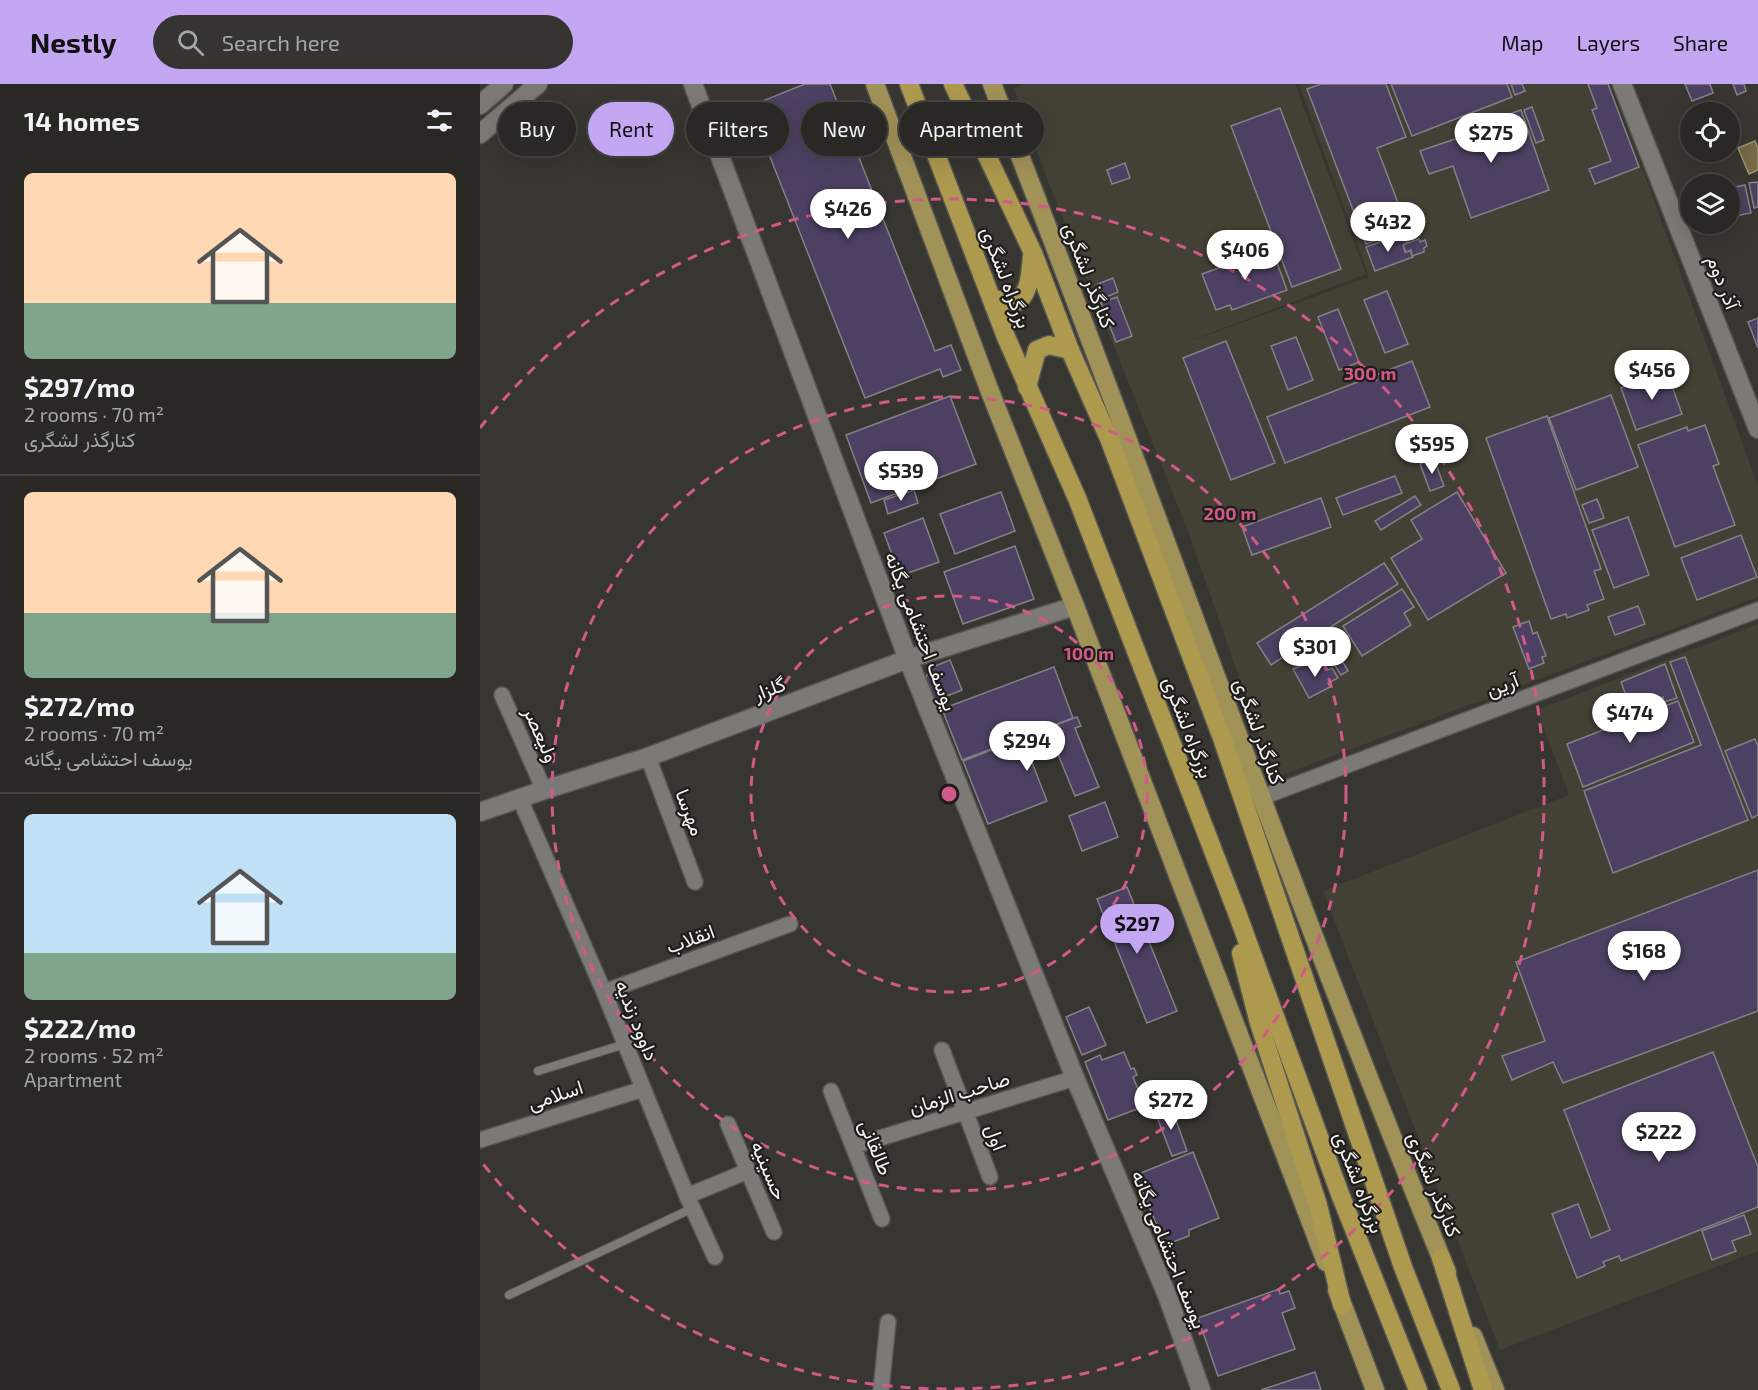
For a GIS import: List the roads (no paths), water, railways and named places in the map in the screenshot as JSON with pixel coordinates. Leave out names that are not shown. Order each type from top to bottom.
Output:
[{"type":"highway","name":"بزرگراه لشگری","points":[[909,84],[1027,387],[1077,498],[1236,910],[1340,1194],[1418,1390]]},
{"type":"highway","name":"بزرگراه لشگری","points":[[953,84],[1033,253],[1070,350],[1110,441],[1222,738],[1403,1267],[1450,1390]]},
{"type":"highway","points":[[992,299],[1019,301],[1029,285],[1033,253]]},
{"type":"highway","points":[[1027,387],[1037,350],[1049,345],[1070,350]]},
{"type":"highway","points":[[1236,910],[1243,963],[1256,1013],[1318,1205],[1342,1305]]},
{"type":"highway","points":[[1441,1257],[1483,1390]]},
{"type":"main road","points":[[875,84],[989,389],[1075,606],[1375,1390]]},
{"type":"main road","name":"کنارگذر لشگری","points":[[992,84],[1071,287],[1260,798],[1357,1052],[1495,1390]]},
{"type":"street","points":[[480,105],[504,84]]},
{"type":"street","points":[[480,134],[538,84]]},
{"type":"street","name":"یوسف احتشامی یگانه","points":[[693,84],[908,660],[1075,1078],[1167,1295],[1201,1390]]},
{"type":"street","name":"آذر دوم","points":[[1622,84],[1758,429]]},
{"type":"street","name":"گلزار","points":[[480,812],[648,757],[908,660],[1075,606]]},
{"type":"street","name":"آرین","points":[[1260,798],[1758,610]]},
{"type":"street","name":"ولیعصر","points":[[502,695],[544,790]]},
{"type":"street","name":"مهرسا","points":[[648,757],[695,882]]},
{"type":"street","name":"داوود زندیه","points":[[520,799],[715,1257]]},
{"type":"street","name":"انقلاب","points":[[604,992],[790,924]]},
{"type":"street","name":"اول","points":[[942,1050],[990,1177]]},
{"type":"street","name":"صاحب الزمان","points":[[854,1146],[1075,1078]]},
{"type":"street","name":"اسلامی","points":[[480,1140],[643,1089]]},
{"type":"street","name":"طالقانی","points":[[831,1091],[882,1219]]},
{"type":"street","name":"حسینیه","points":[[728,1124],[774,1232]]},
{"type":"street","points":[[690,1202],[748,1170]]},
{"type":"street","points":[[881,1390],[888,1322]]},
{"type":"lane","points":[[538,1071],[625,1044]]},
{"type":"lane","points":[[509,1295],[690,1202]]}]
